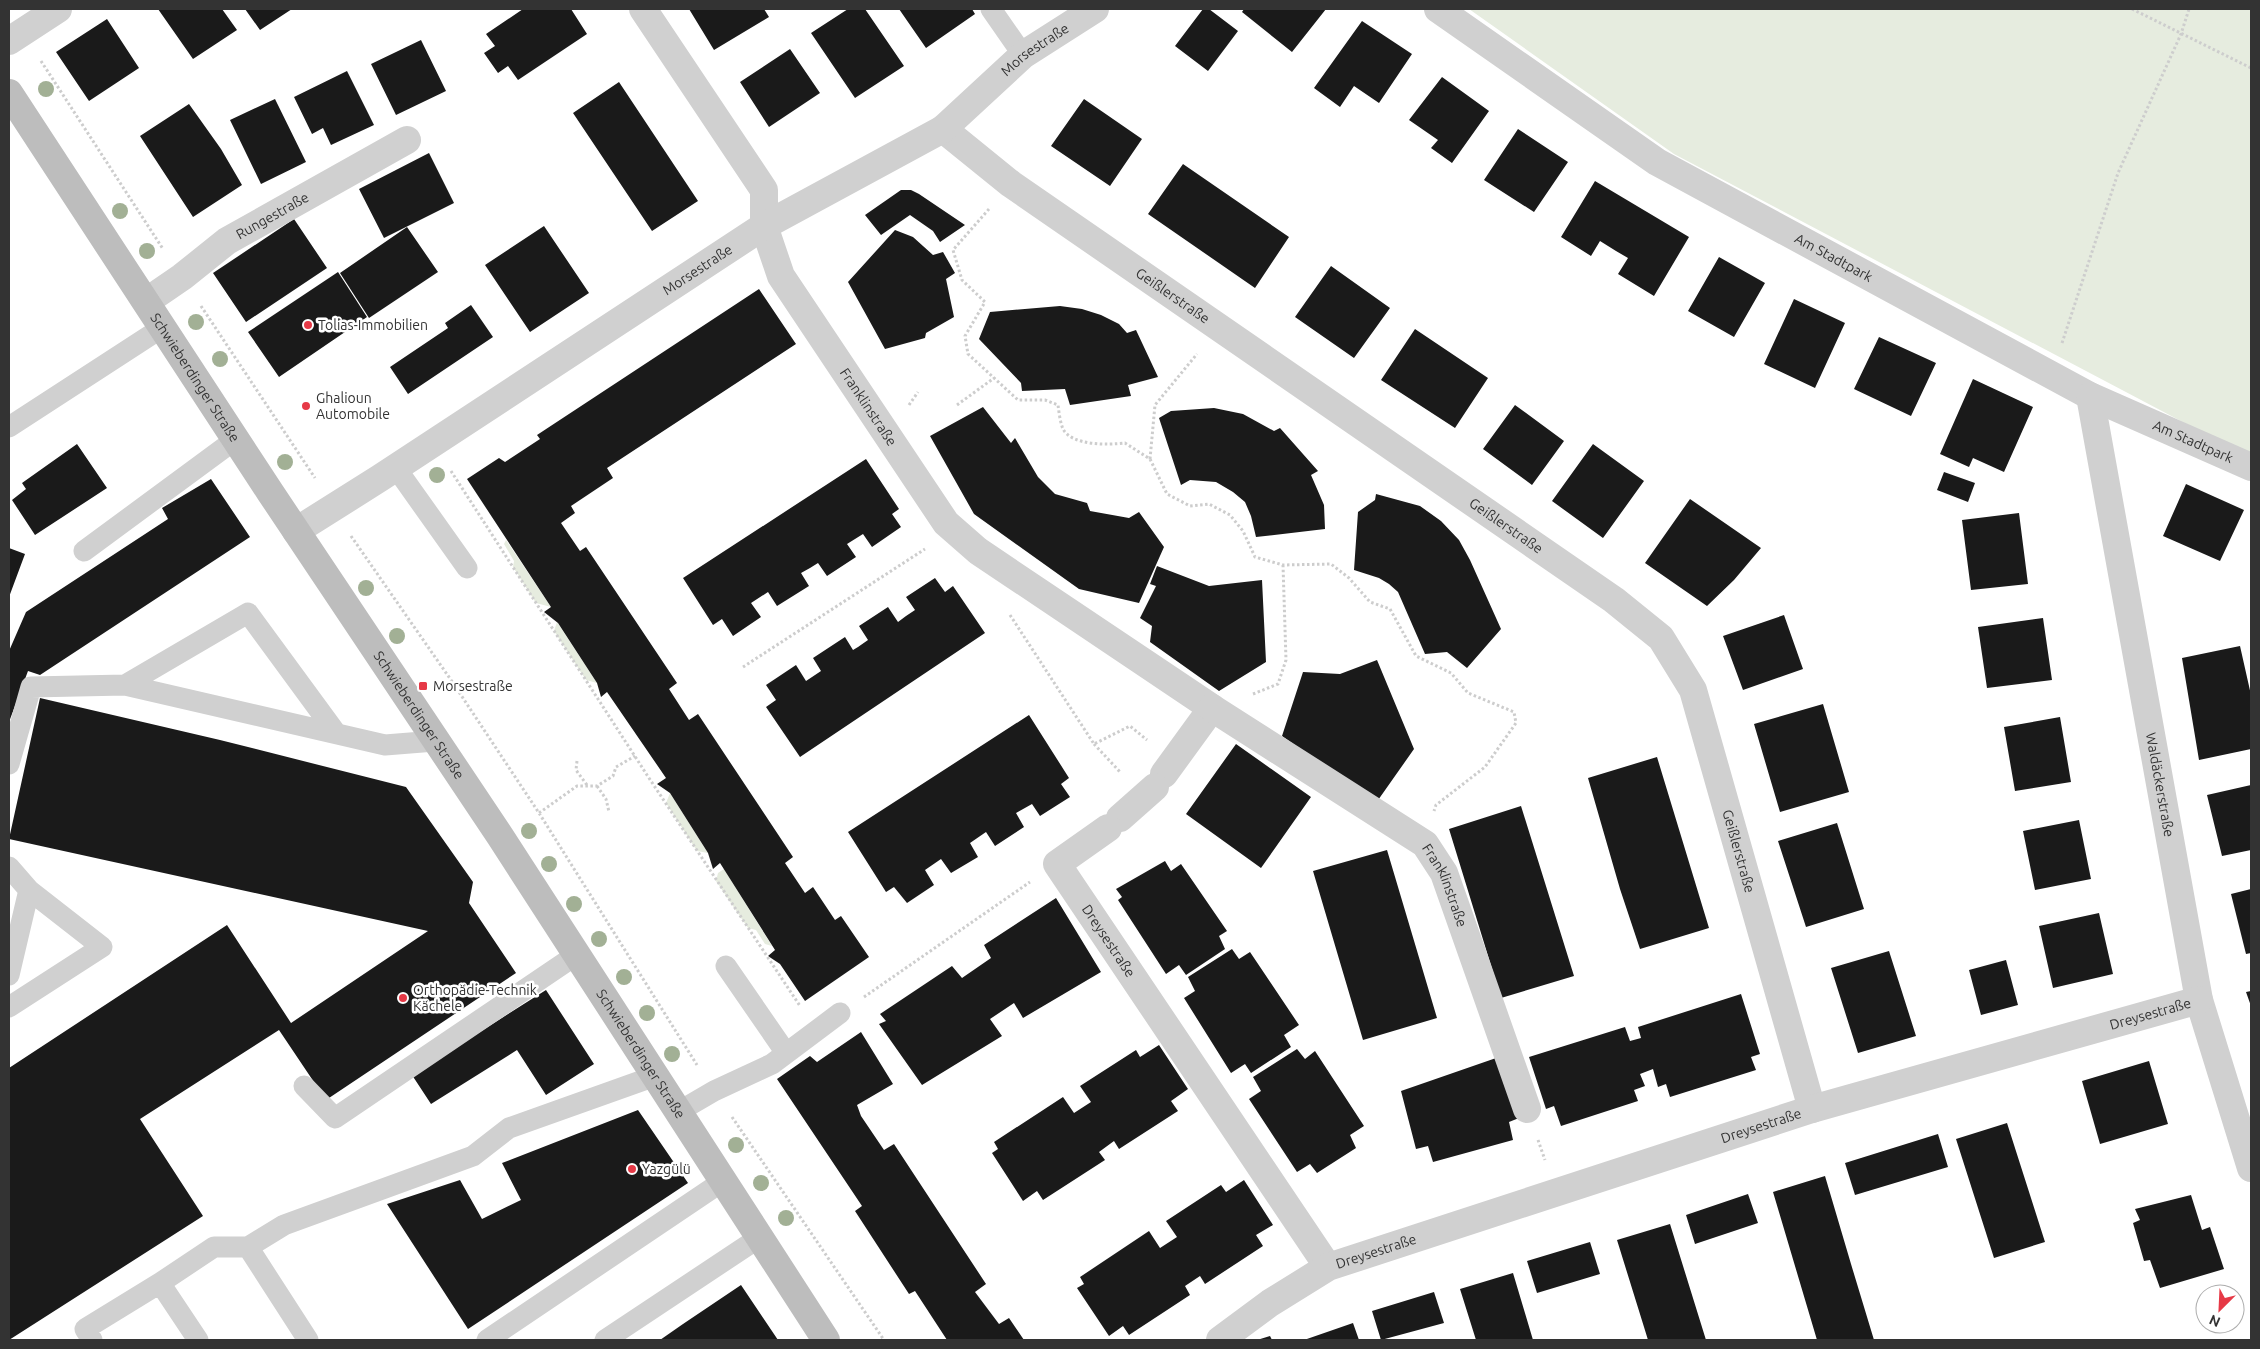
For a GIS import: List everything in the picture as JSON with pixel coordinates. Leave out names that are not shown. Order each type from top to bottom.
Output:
[{"type":"main road","name":"Schwieberdinger Straße","points":[[9,92],[296,531],[436,741],[826,1340]]},
{"type":"street","points":[[15,36],[58,9]]},
{"type":"street","name":"Franklinstraße","points":[[644,9],[764,190],[764,226],[781,276],[941,515],[955,530],[978,551],[1214,708],[1424,844],[1444,873],[1527,1109]]},
{"type":"street","name":"Morsestraße","points":[[296,531],[396,468],[764,226],[943,129],[1023,55],[1094,9]]},
{"type":"street","name":"Am Stadtpark","points":[[1438,9],[1657,162],[2090,396],[2251,467]]},
{"type":"street","name":"Geißlerstraße","points":[[943,129],[1010,184],[1614,600],[1661,638],[1693,690],[1812,1109]]},
{"type":"street","name":"Rungestraße","points":[[147,301],[182,277],[227,241],[406,140]]},
{"type":"street","name":"Waldäckerstraße","points":[[2090,396],[2198,1000],[2251,1168]]},
{"type":"street","points":[[1057,864],[1114,823],[1164,774],[1214,708]]},
{"type":"street","name":"Dreysestraße","points":[[1057,864],[1328,1267]]},
{"type":"street","name":"Dreysestraße","points":[[1220,1340],[1270,1303],[1328,1267],[1812,1109],[2198,1000]]},
{"type":"lane","points":[[991,9],[1023,55]]},
{"type":"lane","points":[[13,421],[163,327]]},
{"type":"lane","points":[[84,551],[236,439]]},
{"type":"lane","points":[[396,468],[467,568]]},
{"type":"lane","points":[[125,685],[248,613],[336,733]]},
{"type":"lane","points":[[9,764],[31,687],[125,685],[385,744],[436,741]]},
{"type":"lane","points":[[9,867],[29,890],[102,947],[9,1008]]},
{"type":"lane","points":[[9,976],[29,890]]},
{"type":"lane","points":[[304,1086],[335,1118],[576,955]]},
{"type":"lane","points":[[726,966],[786,1053]]},
{"type":"lane","points":[[678,1112],[714,1091],[772,1064],[840,1013]]},
{"type":"lane","points":[[92,1340],[85,1329],[214,1248],[248,1247],[284,1225],[473,1156],[509,1128],[655,1076]]},
{"type":"lane","points":[[487,1340],[723,1181]]},
{"type":"lane","points":[[605,1340],[760,1237]]},
{"type":"lane","points":[[248,1247],[308,1340]]},
{"type":"lane","points":[[160,1283],[198,1340]]},
{"type":"path","points":[[2132,9],[2251,68]]},
{"type":"path","points":[[2051,375],[2118,173],[2181,34],[2189,9]]},
{"type":"path","points":[[15,36],[182,277],[333,507],[451,680],[539,813],[714,1091],[884,1340]]},
{"type":"path","points":[[1010,184],[953,250],[962,280],[985,302],[965,336],[968,354],[1018,400],[1046,400],[1058,405],[1063,429],[1074,438],[1105,446],[1125,443],[1150,459]]},
{"type":"path","points":[[1215,327],[1200,352],[1154,405],[1150,459],[1167,494],[1190,506],[1209,504],[1230,515],[1243,530],[1255,557],[1283,566],[1330,564],[1349,578],[1370,602],[1390,609],[1416,656],[1451,673],[1468,693],[1514,712],[1516,723],[1485,767],[1436,805],[1424,844]]},
{"type":"path","points":[[957,405],[994,378]]},
{"type":"path","points":[[433,443],[634,756],[783,983]]},
{"type":"path","points":[[743,667],[955,530]]},
{"type":"path","points":[[1214,708],[1278,684],[1286,660],[1283,566]]},
{"type":"path","points":[[1012,572],[998,597],[1094,744],[1130,726],[1164,774]]},
{"type":"path","points":[[539,813],[577,786],[597,786],[613,776],[616,767],[634,756]]},
{"type":"path","points":[[577,761],[576,770],[588,786]]},
{"type":"path","points":[[597,786],[606,799],[609,812]]},
{"type":"path","points":[[840,1013],[1057,864]]},
{"type":"shaded area","points":[[1469,9],[2251,9],[2251,458],[1674,154]]},
{"type":"shaded area","points":[[506,540],[551,607],[536,603],[513,567],[514,561],[504,544]]},
{"type":"shaded area","points":[[557,622],[597,683],[586,680],[554,631]]},
{"type":"shaded area","points":[[670,793],[708,853],[697,851],[666,803]]},
{"type":"shaded area","points":[[724,869],[772,946],[765,944],[756,930],[748,928],[716,881],[718,873]]},
{"type":"building","points":[[158,9],[222,9],[237,30],[193,59]]},
{"type":"building","points":[[245,9],[292,9],[260,30]]},
{"type":"building","points":[[523,9],[571,9],[587,34],[518,80],[508,66],[498,73],[484,53],[495,46],[486,34]]},
{"type":"building","points":[[689,9],[764,9],[769,17],[714,50]]},
{"type":"building","points":[[848,9],[865,9],[904,66],[855,98],[811,33]]},
{"type":"building","points":[[899,9],[972,9],[975,14],[926,48]]},
{"type":"building","points":[[1203,9],[1209,9],[1238,31],[1208,71],[1175,46]]},
{"type":"building","points":[[1244,9],[1326,9],[1292,52],[1242,12]]},
{"type":"building","points":[[107,19],[139,68],[89,101],[56,52]]},
{"type":"building","points":[[1362,21],[1412,54],[1379,103],[1354,86],[1340,107],[1314,88]]},
{"type":"building","points":[[421,40],[446,91],[396,115],[371,64]]},
{"type":"building","points":[[790,49],[820,93],[769,127],[740,82]]},
{"type":"building","points":[[347,71],[374,125],[331,145],[323,128],[312,134],[294,97]]},
{"type":"building","points":[[1442,77],[1489,111],[1452,163],[1431,148],[1438,140],[1409,120]]},
{"type":"building","points":[[619,82],[698,201],[652,231],[573,113]]},
{"type":"building","points":[[275,99],[306,162],[261,184],[230,120]]},
{"type":"building","points":[[1084,99],[1142,139],[1110,186],[1051,146]]},
{"type":"building","points":[[189,104],[221,149],[242,185],[193,217],[140,136]]},
{"type":"building","points":[[1518,129],[1568,162],[1534,212],[1484,180]]},
{"type":"building","points":[[429,153],[454,203],[384,238],[359,189]]},
{"type":"building","points":[[1183,164],[1289,237],[1255,288],[1148,214]]},
{"type":"building","points":[[1595,181],[1689,237],[1654,296],[1618,274],[1628,258],[1600,241],[1591,256],[1561,237]]},
{"type":"building","points":[[901,190],[911,190],[919,194],[965,225],[940,242],[933,231],[910,215],[881,235],[865,215]]},
{"type":"building","points":[[294,219],[327,268],[246,322],[213,273]]},
{"type":"building","points":[[544,226],[589,293],[530,332],[485,265]]},
{"type":"building","points":[[407,227],[438,272],[369,318],[340,273]]},
{"type":"building","points":[[895,230],[913,237],[933,255],[943,252],[955,273],[946,279],[954,317],[926,333],[925,338],[885,349],[848,282]]},
{"type":"building","points":[[1719,257],[1765,283],[1734,337],[1688,311]]},
{"type":"building","points":[[1331,266],[1390,308],[1354,358],[1295,317]]},
{"type":"building","name":"Tolias-Immobilien","points":[[338,272],[367,317],[279,377],[248,332]]},
{"type":"building","points":[[759,289],[796,344],[607,468],[613,478],[571,506],[575,513],[561,523],[580,551],[586,547],[677,683],[669,689],[689,720],[698,714],[793,857],[785,863],[805,893],[813,887],[835,920],[841,916],[869,957],[805,1001],[780,964],[768,956],[775,950],[720,863],[713,869],[708,853],[670,793],[657,784],[666,778],[607,692],[601,697],[597,683],[558,623],[544,612],[551,607],[467,479],[499,458],[505,462],[540,439],[537,435]]},
{"type":"building","points":[[1794,299],[1845,323],[1815,388],[1764,364]]},
{"type":"building","points":[[471,305],[493,337],[408,394],[390,367],[448,328],[445,323]]},
{"type":"building","points":[[1060,306],[1082,309],[1101,315],[1119,324],[1127,333],[1136,330],[1158,377],[1128,385],[1131,396],[1070,405],[1065,389],[1022,391],[1021,383],[979,339],[990,312]]},
{"type":"building","points":[[1415,329],[1488,378],[1455,428],[1381,380]]},
{"type":"building","points":[[1879,337],[1936,363],[1911,416],[1854,389]]},
{"type":"building","points":[[1973,379],[2033,407],[2004,472],[1973,458],[1969,467],[1940,454]]},
{"type":"building","points":[[1515,405],[1564,441],[1532,485],[1483,449]]},
{"type":"building","points":[[983,407],[1011,443],[1015,438],[1038,477],[1055,494],[1087,503],[1090,511],[1129,518],[1139,512],[1164,547],[1139,603],[1079,589],[974,514],[930,436]]},
{"type":"building","points":[[1214,408],[1243,414],[1274,431],[1280,428],[1318,471],[1311,475],[1324,505],[1325,529],[1256,537],[1251,516],[1245,502],[1233,492],[1216,482],[1190,480],[1181,485],[1159,418],[1171,411]]},
{"type":"building","points":[[77,444],[107,488],[35,535],[12,500],[26,489],[22,483]]},
{"type":"building","points":[[1593,444],[1644,481],[1603,538],[1552,501]]},
{"type":"building","points":[[866,459],[899,509],[892,514],[901,527],[872,547],[863,534],[847,544],[856,557],[827,576],[818,563],[801,573],[809,586],[777,606],[768,592],[751,603],[761,617],[733,636],[722,619],[713,625],[683,578]]},
{"type":"building","points":[[1944,472],[1975,483],[1968,502],[1937,490]]},
{"type":"building","points":[[211,479],[250,537],[40,675],[28,671],[9,722],[9,651],[26,612],[168,519],[162,508]]},
{"type":"building","points":[[2186,484],[2244,510],[2220,561],[2163,536]]},
{"type":"building","points":[[1376,494],[1420,506],[1441,521],[1459,540],[1470,560],[1501,629],[1467,668],[1447,652],[1425,654],[1398,592],[1379,578],[1354,570],[1358,512],[1375,500]]},
{"type":"building","points":[[1690,499],[1761,548],[1734,580],[1707,606],[1645,563]]},
{"type":"building","points":[[2019,513],[2028,584],[1971,590],[1962,520]]},
{"type":"building","points":[[9,548],[25,554],[9,597]]},
{"type":"building","points":[[1157,566],[1209,586],[1262,580],[1266,662],[1219,691],[1150,642],[1152,626],[1140,618],[1156,586],[1150,584]]},
{"type":"building","points":[[935,578],[945,592],[953,586],[985,633],[800,757],[766,707],[776,700],[766,685],[796,665],[806,681],[821,671],[813,658],[845,637],[853,650],[858,647],[868,640],[859,626],[888,607],[898,622],[915,610],[906,597]]},
{"type":"building","points":[[1784,615],[1803,669],[1743,690],[1723,636]]},
{"type":"building","points":[[2043,618],[2052,680],[1987,688],[1978,627]]},
{"type":"building","points":[[2240,646],[2251,695],[2251,749],[2199,760],[2182,658]]},
{"type":"building","points":[[1377,660],[1414,749],[1376,803],[1282,736],[1303,672],[1340,674]]},
{"type":"building","points":[[40,698],[220,740],[406,787],[473,882],[469,903],[516,973],[326,1100],[279,1030],[140,1119],[203,1216],[9,1340],[9,1068],[227,925],[291,1023],[428,931],[9,839]]},
{"type":"building","points":[[1823,704],[1849,792],[1780,812],[1754,724]]},
{"type":"building","points":[[1029,715],[1069,778],[1061,784],[1070,797],[1040,816],[1032,804],[1016,813],[1024,827],[995,846],[986,832],[970,843],[978,857],[951,873],[941,859],[925,870],[934,885],[907,903],[894,887],[886,892],[848,832]]},
{"type":"building","points":[[2060,717],[2071,782],[2015,791],[2004,727]]},
{"type":"building","points":[[1236,744],[1311,797],[1261,868],[1186,814]]},
{"type":"building","points":[[1657,757],[1709,928],[1640,949],[1620,889],[1588,778]]},
{"type":"building","points":[[2251,785],[2251,850],[2222,856],[2207,795]]},
{"type":"building","points":[[1521,806],[1574,976],[1501,998],[1449,829]]},
{"type":"building","points":[[2079,820],[2091,879],[2035,890],[2023,831]]},
{"type":"building","points":[[1837,823],[1864,909],[1806,927],[1778,841]]},
{"type":"building","points":[[1387,850],[1437,1018],[1363,1040],[1313,871]]},
{"type":"building","points":[[1165,861],[1171,871],[1181,864],[1227,931],[1219,936],[1225,949],[1186,975],[1179,965],[1166,974],[1118,900],[1122,897],[1116,889]]},
{"type":"building","points":[[2251,889],[2251,953],[2246,954],[2231,894]]},
{"type":"building","points":[[1056,898],[1101,972],[1023,1018],[1014,1003],[990,1019],[1002,1036],[922,1085],[879,1024],[886,1021],[880,1014],[952,966],[962,978],[991,958],[984,945]]},
{"type":"building","points":[[2099,913],[2113,974],[2053,988],[2039,926]]},
{"type":"building","points":[[1232,949],[1239,959],[1250,952],[1299,1025],[1284,1035],[1291,1047],[1251,1073],[1245,1064],[1231,1073],[1184,998],[1195,991],[1188,977]]},
{"type":"building","points":[[1889,951],[1916,1036],[1858,1053],[1831,968]]},
{"type":"building","points":[[2006,960],[2018,1005],[1981,1015],[1969,970]]},
{"type":"building","points":[[546,990],[594,1064],[546,1095],[517,1050],[431,1104],[412,1075]]},
{"type":"building","points":[[2251,991],[2251,1006],[2246,992]]},
{"type":"building","points":[[1741,994],[1760,1054],[1751,1057],[1756,1070],[1670,1097],[1666,1084],[1658,1087],[1653,1069],[1640,1074],[1645,1086],[1634,1090],[1638,1101],[1561,1126],[1554,1106],[1546,1109],[1529,1057],[1625,1027],[1630,1041],[1641,1038],[1638,1027]]},
{"type":"building","points":[[861,1032],[893,1084],[857,1105],[861,1116],[884,1150],[894,1144],[986,1284],[975,1292],[999,1324],[1009,1318],[1024,1340],[947,1340],[915,1291],[909,1294],[855,1211],[862,1206],[777,1079],[810,1056],[817,1062]]},
{"type":"building","points":[[1159,1045],[1188,1089],[1171,1101],[1178,1111],[1119,1149],[1114,1141],[1099,1152],[1105,1160],[1043,1200],[1037,1191],[1023,1201],[992,1153],[998,1149],[994,1142],[1063,1097],[1074,1113],[1091,1102],[1080,1086],[1136,1050],[1140,1057]]},
{"type":"building","points":[[1297,1049],[1305,1059],[1315,1051],[1364,1126],[1350,1135],[1356,1148],[1317,1173],[1310,1164],[1297,1172],[1249,1099],[1261,1091],[1253,1077]]},
{"type":"building","points":[[1499,1057],[1519,1118],[1509,1122],[1513,1140],[1433,1162],[1428,1146],[1416,1149],[1401,1091]]},
{"type":"building","points":[[2149,1061],[2168,1124],[2100,1144],[2082,1081]]},
{"type":"building","points":[[638,1110],[688,1183],[468,1329],[387,1204],[460,1180],[482,1219],[521,1200],[502,1163]]},
{"type":"building","points":[[2007,1123],[2045,1242],[1994,1258],[1956,1139]]},
{"type":"building","points":[[1938,1134],[1948,1167],[1855,1195],[1845,1163]]},
{"type":"building","points":[[1825,1176],[1874,1340],[1817,1340],[1773,1192]]},
{"type":"building","points":[[1244,1180],[1273,1225],[1256,1235],[1263,1246],[1205,1284],[1200,1276],[1185,1286],[1190,1295],[1129,1335],[1123,1326],[1109,1336],[1077,1288],[1084,1284],[1080,1277],[1149,1231],[1160,1248],[1177,1237],[1166,1221],[1221,1185],[1226,1192]]},
{"type":"building","points":[[1748,1194],[1758,1223],[1695,1244],[1686,1215]]},
{"type":"building","points":[[2191,1195],[2202,1230],[2210,1227],[2224,1269],[2160,1288],[2150,1260],[2144,1261],[2133,1223],[2140,1220],[2135,1209]]},
{"type":"building","points":[[1670,1224],[1706,1340],[1648,1340],[1617,1240]]},
{"type":"building","points":[[1590,1242],[1600,1274],[1537,1293],[1527,1261]]},
{"type":"building","points":[[1513,1273],[1533,1340],[1476,1340],[1460,1289]]},
{"type":"building","points":[[741,1285],[778,1340],[660,1340],[683,1324]]},
{"type":"building","points":[[1434,1292],[1444,1323],[1381,1340],[1372,1311]]},
{"type":"building","points":[[1353,1323],[1359,1340],[1304,1340]]},
{"type":"building","points":[[1270,1336],[1272,1340],[1257,1340]]},
{"type":"place","name":"Tolias-Immobilien","points":[[308,325]]},
{"type":"place","name":"Ghalioun Automobile","points":[[306,406]]},
{"type":"place","name":"Morsestraße","points":[[423,686]]},
{"type":"place","name":"Orthopädie-Technik Kächele","points":[[403,998]]},
{"type":"place","name":"Yazgülü","points":[[632,1169]]}]
